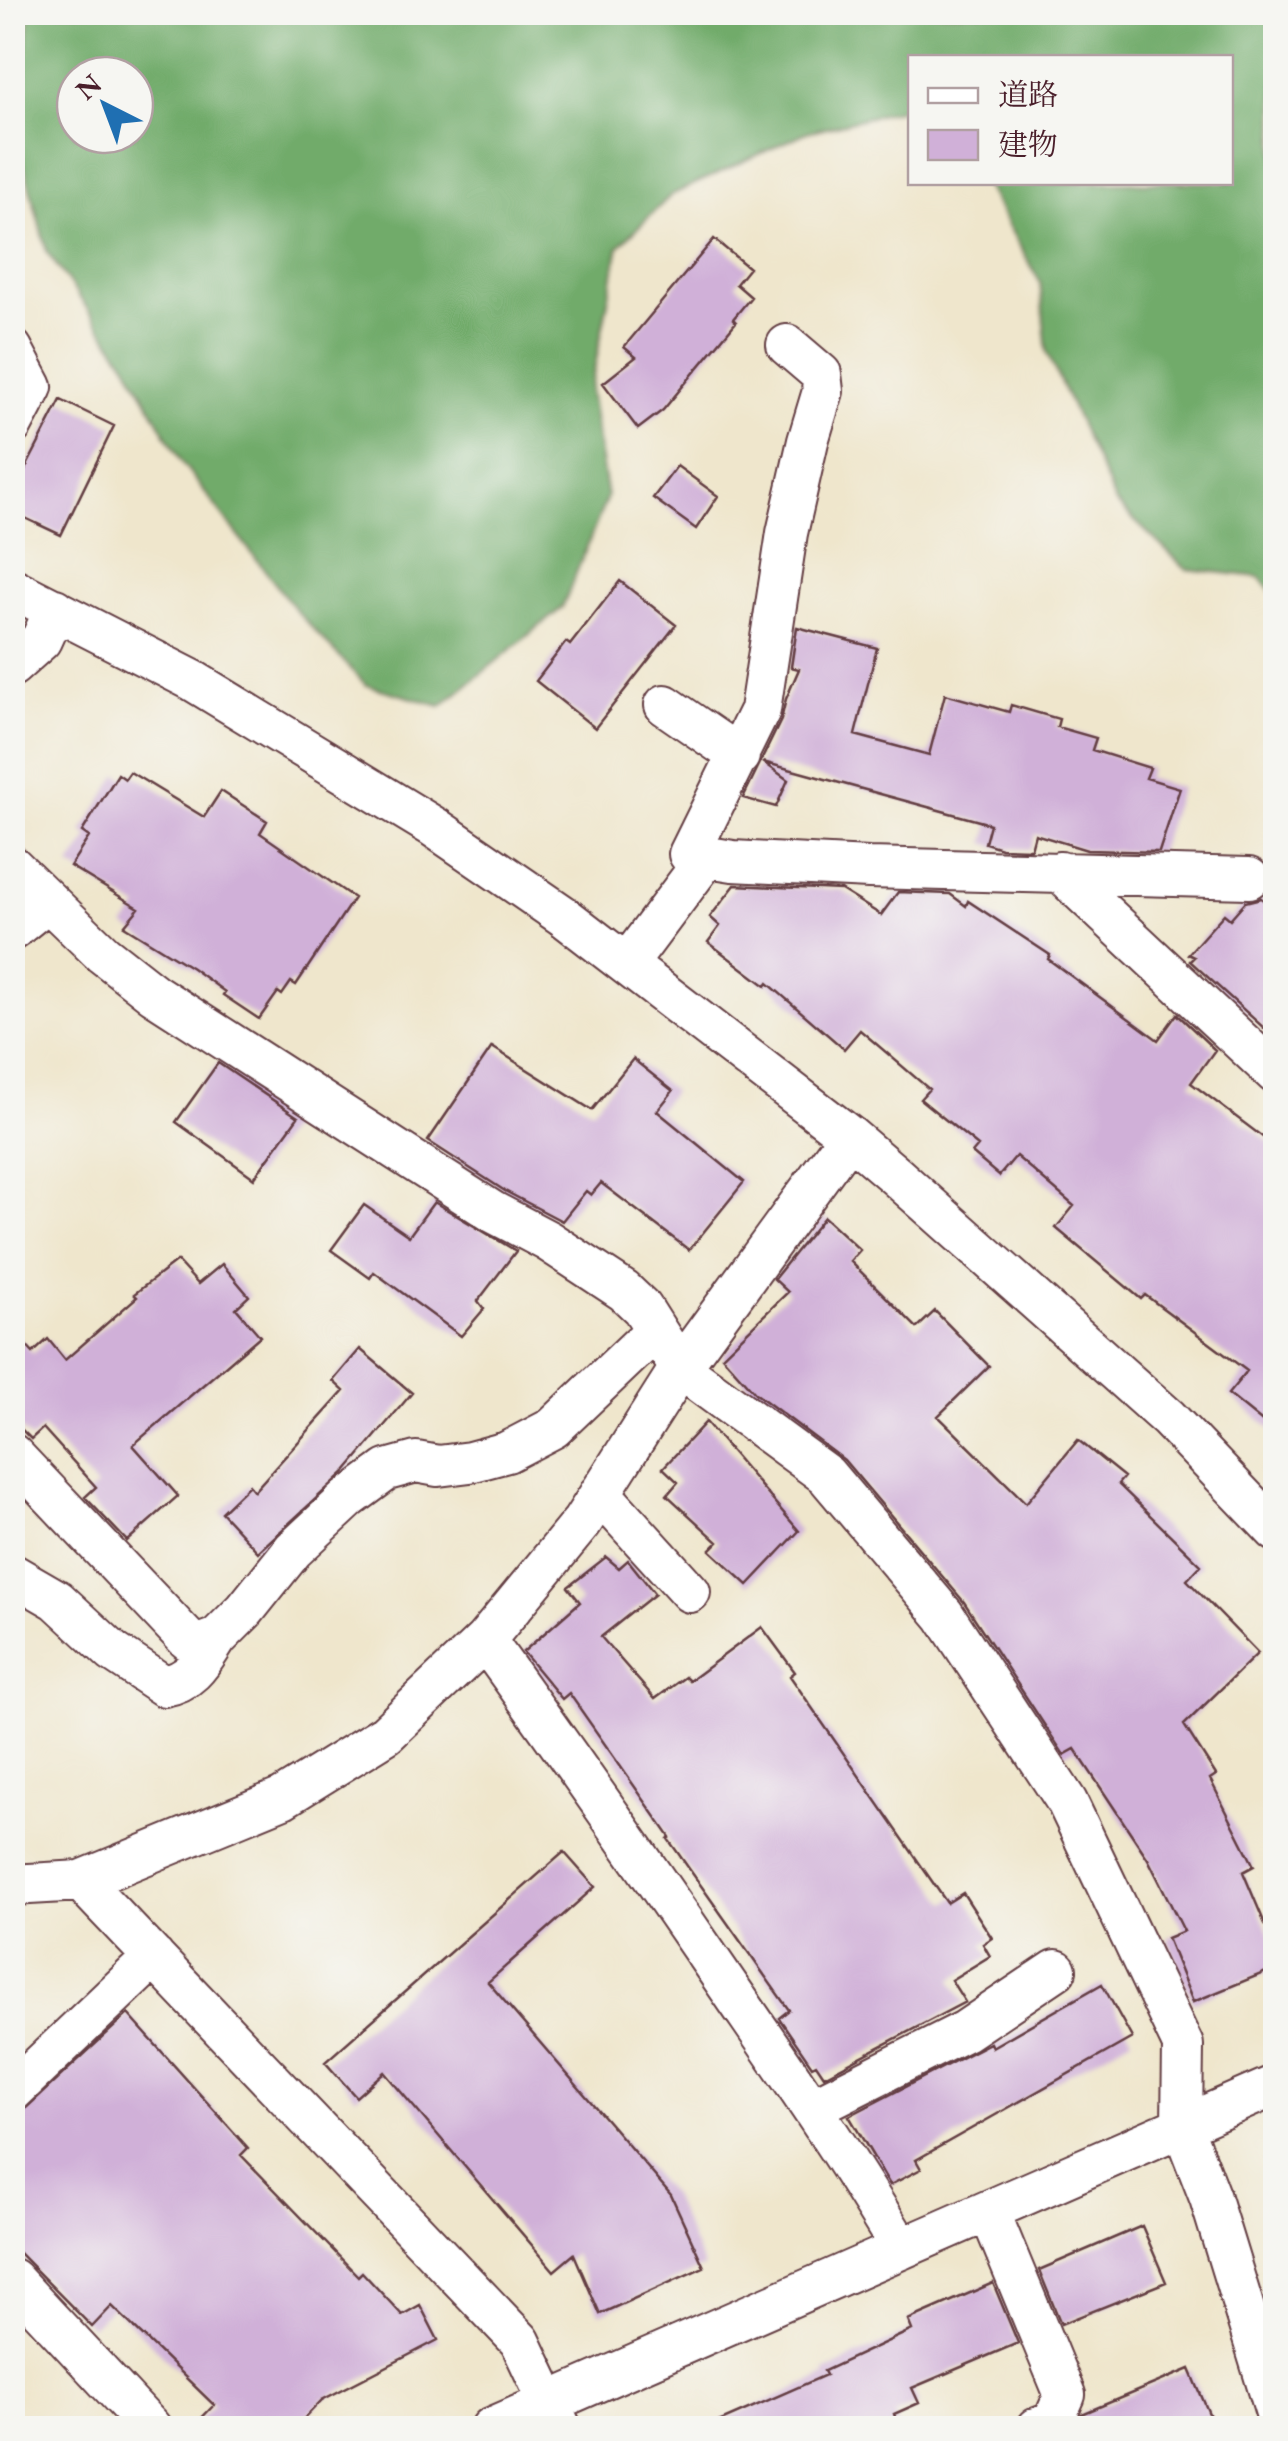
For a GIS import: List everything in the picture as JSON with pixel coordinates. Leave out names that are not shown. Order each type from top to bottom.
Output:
[{"type":"street","points":[[787,344],[821,374],[823,391],[787,533],[760,710],[689,854],[869,868],[1249,878]]},
{"type":"street","points":[[12,350],[32,387],[12,425]]},
{"type":"street","points":[[12,588],[192,680],[434,827],[627,964],[849,1136],[1168,1418],[1276,1531]]},
{"type":"street","points":[[12,666],[41,640],[55,609]]},
{"type":"street","points":[[665,705],[738,756]]},
{"type":"street","points":[[627,964],[707,857]]},
{"type":"street","points":[[12,866],[103,954],[154,994],[493,1212],[548,1240],[624,1290],[642,1308],[680,1368],[826,1475],[944,1615],[1067,1802],[1183,2045],[1182,2126],[1210,2198],[1276,2413]]},
{"type":"street","points":[[1060,872],[1276,1074]]},
{"type":"street","points":[[12,930],[48,901]]},
{"type":"street","points":[[12,1885],[81,1881],[284,1798],[386,1734],[485,1640],[582,1522],[680,1368],[849,1136]]},
{"type":"street","points":[[12,1574],[57,1600],[124,1660],[164,1686],[181,1683],[294,1550],[349,1498],[388,1470],[416,1462],[438,1466],[470,1462],[507,1452],[553,1428],[656,1330]]},
{"type":"street","points":[[12,1454],[188,1640],[201,1644],[217,1638]]},
{"type":"street","points":[[600,1493],[690,1592]]},
{"type":"street","points":[[485,1640],[854,2169],[900,2249]]},
{"type":"street","points":[[81,1881],[520,2341],[556,2415]]},
{"type":"street","points":[[12,2092],[154,1957]]},
{"type":"street","points":[[812,2108],[965,2031],[1056,1970]]},
{"type":"street","points":[[492,2428],[556,2415],[900,2249],[1276,2085]]},
{"type":"street","points":[[989,2211],[1065,2395],[1053,2422],[1037,2428]]},
{"type":"street","points":[[12,2280],[151,2428]]},
{"type":"green space","points":[[30,12],[1275,13],[1275,596],[1260,577],[1186,569],[1116,503],[1047,353],[1040,282],[985,185],[1233,185],[1233,55],[908,55],[908,110],[807,132],[671,195],[619,246],[590,391],[607,497],[562,608],[441,706],[366,685],[298,613],[183,464],[126,363],[47,252],[17,139]]},
{"type":"building","points":[[714,239],[749,268],[736,284],[751,297],[733,319],[736,322],[663,410],[638,429],[603,383],[636,357],[624,347]]},
{"type":"building","points":[[61,400],[114,426],[61,535],[12,512],[12,495]]},
{"type":"building","points":[[677,466],[718,496],[696,529],[653,498]]},
{"type":"building","points":[[620,581],[676,625],[595,728],[536,681]]},
{"type":"building","points":[[797,627],[877,648],[855,735],[929,755],[945,694],[1009,712],[1011,705],[1059,719],[1057,727],[1096,738],[1092,750],[1150,768],[1146,778],[1180,788],[1159,852],[1087,850],[1035,834],[1031,849],[1001,848],[985,843],[990,824],[763,762],[788,780],[776,807],[743,798],[781,720],[799,669],[791,667]]},
{"type":"building","points":[[130,772],[204,817],[221,791],[267,821],[260,833],[354,898],[296,985],[291,982],[282,995],[278,992],[259,1019],[192,968],[124,926],[139,908],[70,866],[89,837],[82,832],[118,774],[125,779]]},
{"type":"building","points":[[735,885],[841,890],[881,915],[898,892],[950,894],[966,906],[968,901],[1050,955],[1048,959],[1158,1040],[1177,1014],[1215,1050],[1191,1083],[1276,1147],[1276,1433],[1228,1394],[1247,1371],[1145,1295],[1141,1299],[1056,1228],[1074,1206],[1016,1156],[999,1176],[972,1153],[978,1146],[920,1099],[929,1089],[860,1030],[844,1049],[768,983],[766,986],[708,942],[720,926],[710,917]]},
{"type":"building","points":[[1261,898],[1276,911],[1276,1039],[1190,961],[1194,957],[1188,954],[1224,914],[1230,919],[1245,902]]},
{"type":"building","points":[[492,1047],[592,1110],[633,1059],[673,1091],[657,1111],[744,1182],[689,1250],[601,1183],[591,1195],[586,1191],[562,1221],[505,1191],[428,1141]]},
{"type":"building","points":[[218,1063],[298,1117],[254,1178],[176,1122]]},
{"type":"building","points":[[434,1202],[516,1251],[478,1301],[484,1309],[461,1336],[374,1272],[370,1278],[331,1250],[364,1205],[409,1236]]},
{"type":"building","points":[[824,1217],[860,1250],[850,1261],[917,1328],[935,1311],[989,1366],[938,1416],[1026,1503],[1078,1440],[1124,1477],[1118,1484],[1201,1565],[1187,1580],[1258,1653],[1184,1725],[1216,1775],[1210,1779],[1254,1866],[1243,1872],[1276,1950],[1276,1968],[1193,2002],[1167,1938],[1184,1931],[1148,1859],[1075,1749],[1064,1755],[964,1602],[844,1460],[755,1393],[722,1356],[788,1292],[774,1279]]},
{"type":"building","points":[[177,1261],[198,1284],[222,1264],[249,1296],[236,1308],[260,1336],[133,1445],[178,1496],[127,1541],[85,1497],[96,1487],[43,1428],[31,1439],[12,1420],[12,1330],[33,1353],[48,1339],[65,1360],[137,1297],[134,1294]]},
{"type":"building","points":[[360,1349],[412,1393],[346,1471],[258,1552],[221,1512],[249,1485],[254,1491],[344,1391],[333,1381]]},
{"type":"building","points":[[706,1422],[799,1531],[748,1585],[710,1550],[718,1542],[667,1495],[678,1482],[663,1468]]},
{"type":"building","points":[[606,1557],[619,1568],[628,1560],[655,1594],[601,1637],[655,1699],[685,1677],[689,1681],[762,1627],[795,1672],[790,1676],[947,1903],[963,1893],[992,1938],[983,1944],[990,1956],[951,1980],[965,2002],[824,2076],[816,2064],[812,2066],[779,2018],[789,2010],[670,1837],[569,1693],[562,1699],[523,1652],[580,1602],[568,1587]]},
{"type":"building","points":[[564,1852],[595,1887],[488,1982],[671,2195],[704,2267],[600,2314],[574,2254],[554,2271],[384,2072],[356,2097],[325,2062]]},
{"type":"building","points":[[1102,1984],[1132,2038],[916,2160],[921,2169],[890,2185],[849,2116],[990,2043],[992,2047]]},
{"type":"building","points":[[128,2014],[248,2148],[241,2155],[358,2276],[362,2272],[402,2315],[420,2305],[438,2340],[322,2400],[295,2428],[192,2428],[214,2405],[112,2306],[92,2327],[12,2246],[12,2121]]},
{"type":"building","points":[[1142,2226],[1166,2282],[1061,2324],[1039,2270]]},
{"type":"building","points":[[993,2283],[1018,2343],[912,2388],[919,2403],[894,2414],[899,2428],[705,2428],[826,2375],[824,2371],[912,2330],[908,2320]]},
{"type":"building","points":[[1190,2369],[1215,2428],[1076,2428],[1082,2414]]}]
